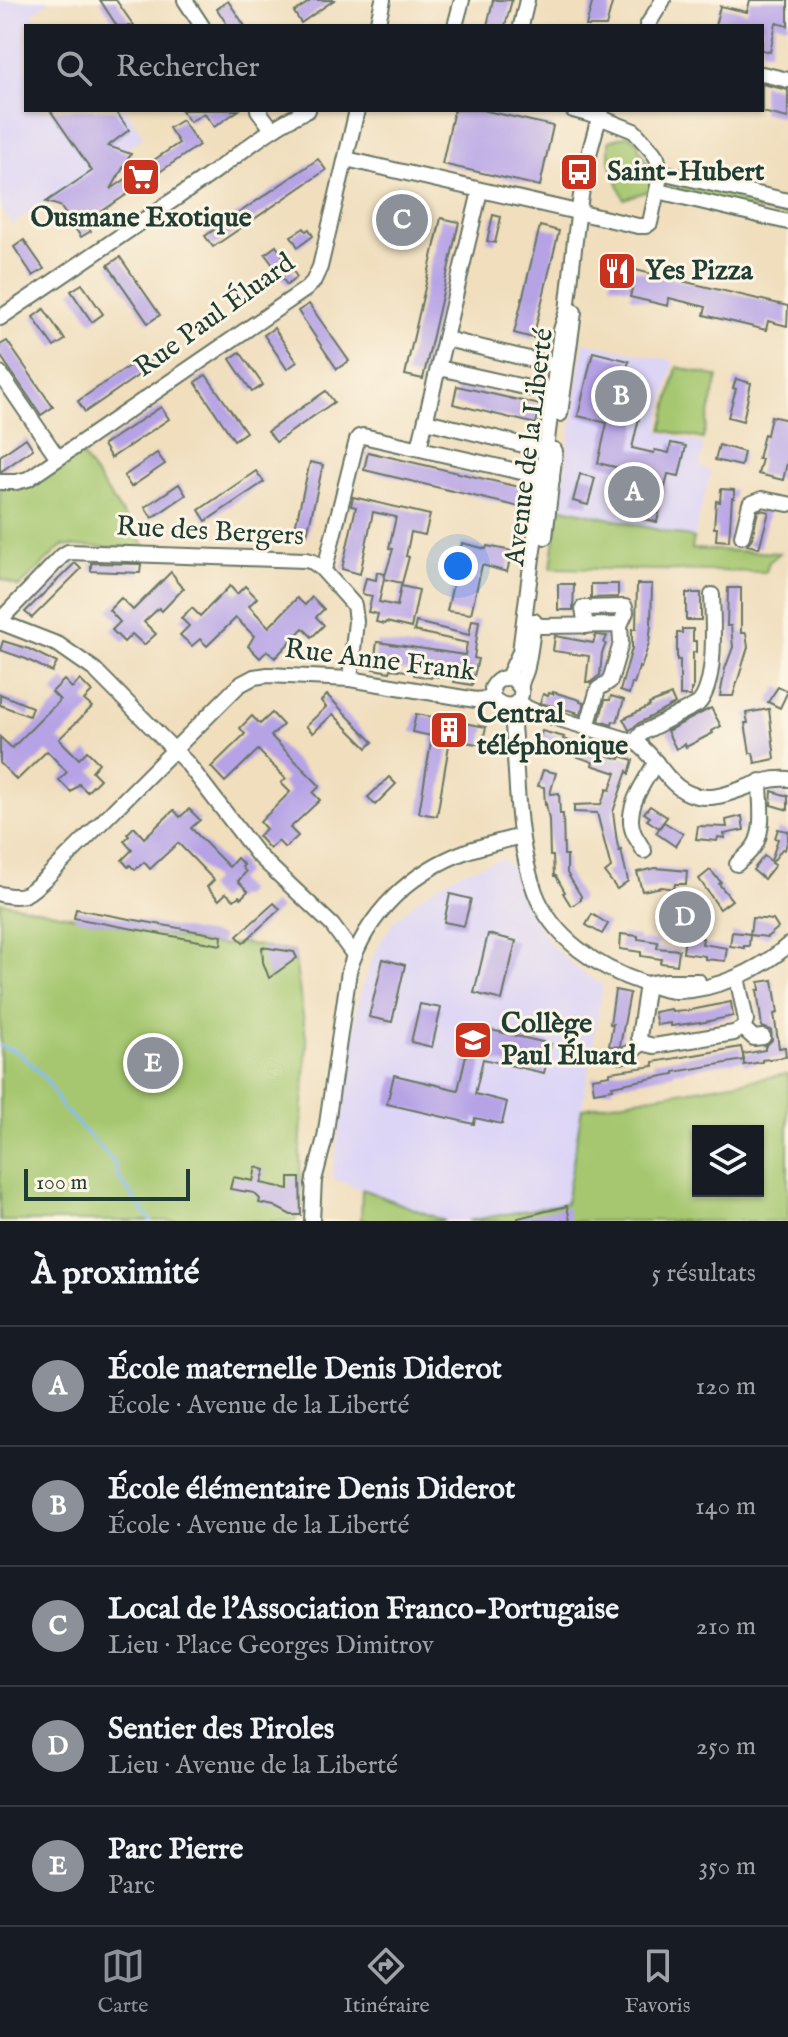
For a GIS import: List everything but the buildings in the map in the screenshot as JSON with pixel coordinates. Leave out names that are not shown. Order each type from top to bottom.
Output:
[{"type":"street","points":[[185,0],[201,24]]},
{"type":"street","points":[[377,24],[383,0]]},
{"type":"street","points":[[456,24],[462,0]]},
{"type":"street","points":[[521,24],[527,0]]},
{"type":"street","points":[[640,24],[655,0]]},
{"type":"street","points":[[648,24],[663,0]]},
{"type":"street","points":[[764,74],[788,80]]},
{"type":"street","points":[[259,112],[272,129]]},
{"type":"street","points":[[0,318],[259,141],[272,129],[304,112]]},
{"type":"street","name":"Rue Paul Éluard","points":[[0,482],[28,479],[313,282],[320,267],[357,112]]},
{"type":"street","points":[[346,159],[646,226],[650,223],[658,191],[661,172],[657,158],[634,131],[602,112]]},
{"type":"street","name":"Avenue de la Liberté","points":[[602,112],[586,165],[569,322],[561,330],[562,367],[529,624],[526,672],[516,698],[514,726],[521,836],[536,893],[556,927],[570,942],[614,972],[677,992],[737,977],[761,966],[788,945]]},
{"type":"street","points":[[661,172],[788,201]]},
{"type":"street","points":[[419,448],[480,191]]},
{"type":"street","points":[[658,191],[788,222]]},
{"type":"street","points":[[446,339],[562,367]]},
{"type":"street","points":[[439,368],[558,395]]},
{"type":"street","points":[[0,373],[58,458]]},
{"type":"street","points":[[426,421],[551,450]]},
{"type":"street","points":[[322,569],[326,564],[359,437],[547,478]]},
{"type":"street","points":[[742,536],[750,504],[762,499],[788,504]]},
{"type":"street","name":"Rue des Bergers","points":[[0,622],[68,552],[306,560],[322,569],[354,605],[350,679]]},
{"type":"street","points":[[635,742],[642,733],[704,698],[712,654],[712,595]]},
{"type":"street","points":[[0,622],[59,645],[84,661],[174,749],[257,854],[332,925],[354,955]]},
{"type":"street","points":[[529,624],[620,625],[621,643],[610,681],[598,689],[587,727]]},
{"type":"street","name":"Avenue de la Liberté","points":[[508,677],[529,624]]},
{"type":"street","name":"Rue Anne Frank","points":[[0,894],[24,896],[54,870],[239,685],[254,677],[350,679],[476,700],[493,698]]},
{"type":"street","points":[[516,698],[500,705],[493,698],[494,683],[508,677],[513,679],[516,698],[536,712],[635,742],[678,788],[698,797],[723,796],[772,778],[788,779]]},
{"type":"street","points":[[644,851],[633,833],[630,818],[633,803],[656,762]]},
{"type":"street","points":[[737,864],[758,840],[760,781]]},
{"type":"street","points":[[312,1221],[313,1184],[325,1138],[349,971],[363,936],[388,902],[416,878],[466,852],[521,836]]},
{"type":"street","points":[[332,925],[363,936]]},
{"type":"street","points":[[647,984],[639,1037],[642,1043],[654,1046],[734,1033],[743,1028],[746,1020],[737,977]]},
{"type":"street","points":[[743,1028],[754,1038],[763,1037]]},
{"type":"street","points":[[621,1056],[642,1043]]},
{"type":"shaded area","points":[[0,0],[51,0],[32,14],[39,24],[24,24],[24,112],[127,112],[144,137],[12,225],[0,207]]},
{"type":"shaded area","points":[[584,342],[674,361],[658,431],[704,444],[700,467],[711,471],[694,538],[559,507]]},
{"type":"shaded area","name":"Collège Paul Éluard","points":[[500,859],[512,867],[526,906],[550,944],[577,969],[603,985],[566,1203],[468,1221],[445,1221],[332,1178],[356,1012],[372,959],[395,920],[422,896],[448,879]]},
{"type":"green space","points":[[628,135],[638,142],[649,166],[655,166],[654,189],[624,199],[609,161],[609,141]]},
{"type":"green space","points":[[670,179],[788,207],[788,217],[668,189]]},
{"type":"green space","points":[[677,367],[718,377],[703,439],[662,430]]},
{"type":"green space","points":[[79,451],[146,548],[62,546],[19,587],[0,578],[0,488],[25,487]]},
{"type":"green space","points":[[559,507],[694,538],[692,549],[780,553],[769,562],[766,572],[551,568]]},
{"type":"green space","points":[[0,902],[206,943],[243,943],[294,952],[307,1044],[300,1152],[301,1215],[296,1215],[296,1221],[0,1221]]},
{"type":"green space","points":[[788,1074],[788,1221],[468,1221],[566,1203],[582,1108]]},
{"type":"green space","points":[[362,1189],[445,1221],[361,1221]]},
{"type":"waterway","points":[[0,1046],[16,1051],[48,1082],[62,1107],[114,1162],[118,1177],[151,1221]]},
{"type":"place","name":"Saint-Hubert","points":[[579,172]]},
{"type":"place","name":"Ousmane Exotique","points":[[141,177]]},
{"type":"place","name":"Local de l'Association Franco-Portugaise","points":[[402,220]]},
{"type":"place","name":"Yes Pizza","points":[[617,271]]},
{"type":"place","name":"École élémentaire Denis Diderot","points":[[621,396]]},
{"type":"place","name":"École maternelle Denis Diderot","points":[[634,492]]},
{"type":"place","name":"Central téléphonique","points":[[449,730]]},
{"type":"place","name":"Sentier des Piroles","points":[[685,917]]},
{"type":"place","name":"Collège Paul Éluard","points":[[473,1040]]},
{"type":"place","name":"Parc Pierre","points":[[153,1063]]}]
